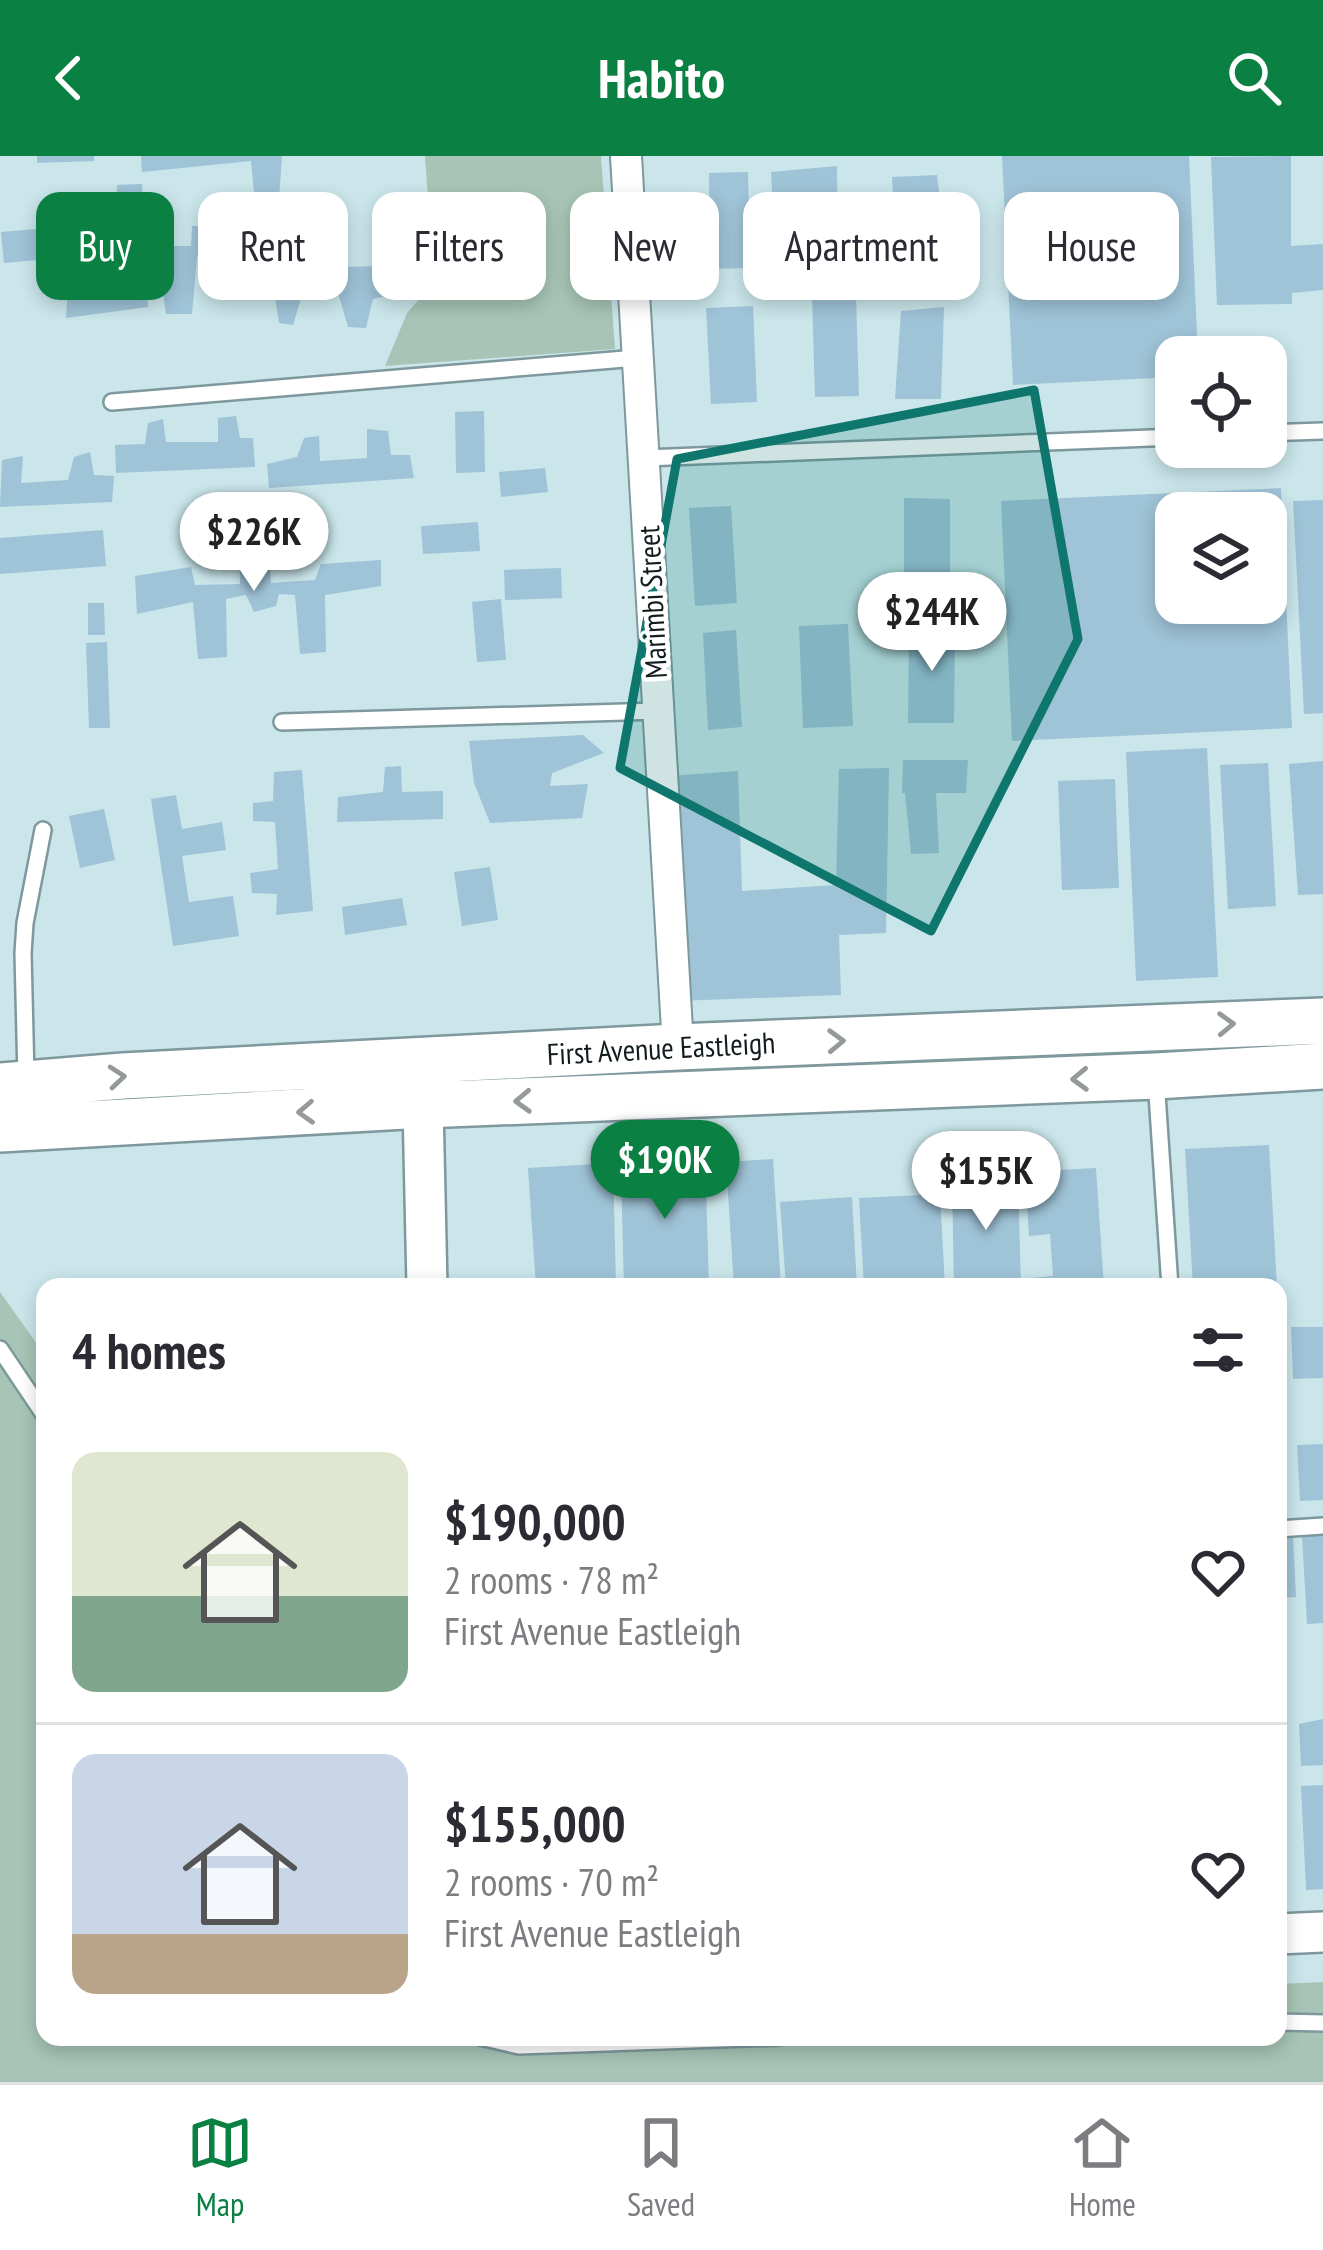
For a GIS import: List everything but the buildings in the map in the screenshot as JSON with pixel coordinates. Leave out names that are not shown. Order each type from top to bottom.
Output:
[{"type":"main road","name":"First Avenue Eastleigh","points":[[13,1086],[679,1047],[1323,1021]]},
{"type":"main road","name":"First Avenue Eastleigh","points":[[0,1129],[423,1105],[1323,1066]]},
{"type":"street","name":"Marimbi Street","points":[[626,156],[679,1047]]},
{"type":"street","points":[[423,1105],[427,1278]]},
{"type":"street","points":[[1287,1934],[1323,1932]]},
{"type":"lane","points":[[112,401],[637,358]]},
{"type":"lane","points":[[1287,432],[1323,431]]},
{"type":"lane","points":[[645,458],[1155,438]]},
{"type":"lane","points":[[282,722],[658,711]]},
{"type":"lane","points":[[13,1086],[25,922],[43,830]]},
{"type":"lane","points":[[1156,1076],[1169,1278]]},
{"type":"lane","points":[[0,1349],[36,1403]]},
{"type":"lane","points":[[1287,1528],[1323,1526]]},
{"type":"lane","points":[[1287,2022],[1323,2023]]},
{"type":"highlighted area","points":[[1034,390],[1078,639],[931,931],[620,768],[677,459]]},
{"type":"green space","points":[[425,156],[601,156],[604,192],[570,192],[570,300],[611,300],[615,349],[385,366],[407,313],[418,300],[546,300],[546,192],[428,192]]},
{"type":"green space","points":[[0,1292],[36,1342],[36,2046],[1287,2046],[1287,1984],[1323,1982],[1323,2082],[0,2082]]}]
